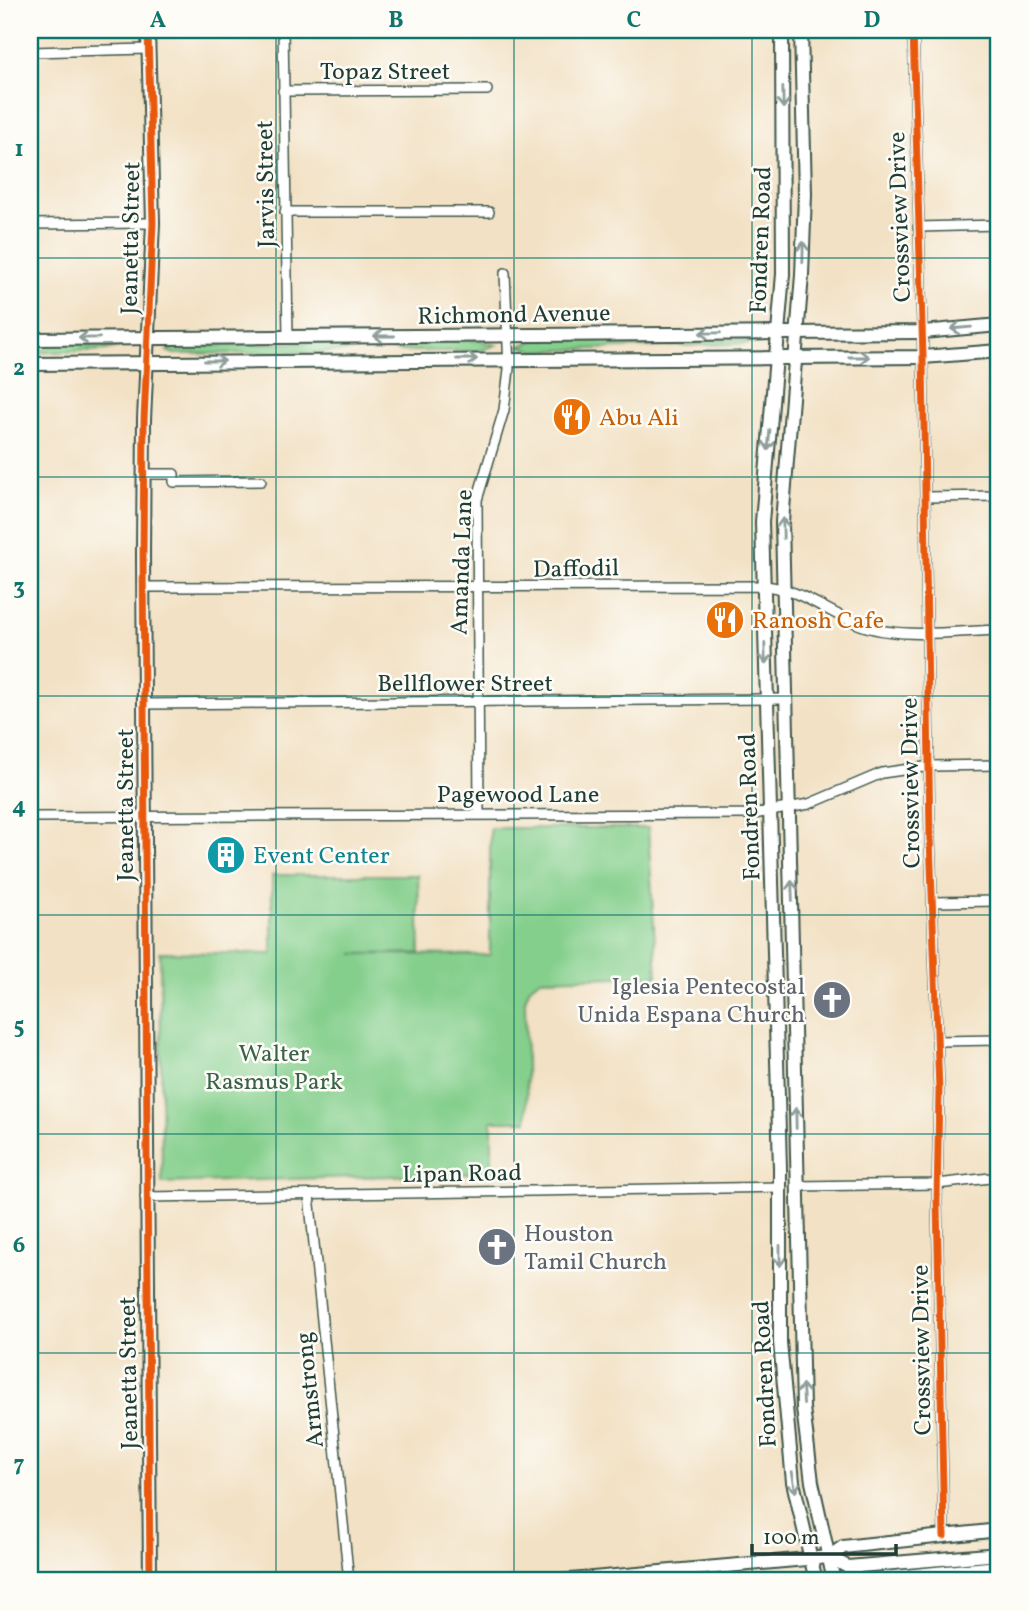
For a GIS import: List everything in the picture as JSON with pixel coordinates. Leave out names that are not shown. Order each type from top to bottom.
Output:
[{"type":"highway","points":[[873,1581],[999,1569]]},
{"type":"main road","name":"Jeanetta Street","points":[[148,30],[153,223],[147,362],[143,587],[145,1197],[150,1581]]},
{"type":"main road","name":"Fondren Road","points":[[782,30],[785,173],[783,274],[762,511],[781,1187],[780,1342],[790,1458],[816,1581]]},
{"type":"main road","name":"Fondren Road","points":[[800,30],[804,172],[798,332],[783,511],[788,808],[793,936],[800,1342],[809,1457],[834,1581]]},
{"type":"main road","points":[[785,173],[804,172]]},
{"type":"main road","name":"Richmond Avenue","points":[[30,339],[923,332],[999,325]]},
{"type":"main road","name":"Richmond Avenue","points":[[30,364],[923,357],[999,351]]},
{"type":"main road","points":[[775,935],[793,936]]},
{"type":"main road","points":[[778,1054],[795,1055]]},
{"type":"main road","points":[[778,1106],[789,1173],[797,1186]]},
{"type":"main road","points":[[781,1187],[788,1196],[789,1226],[799,1255]]},
{"type":"main road","points":[[780,1342],[800,1342]]},
{"type":"main road","points":[[790,1458],[809,1457]]},
{"type":"main road","points":[[559,1581],[829,1557],[843,1547],[999,1530]]},
{"type":"main road","points":[[968,1557],[999,1544]]},
{"type":"main road","points":[[829,1557],[848,1567],[999,1554]]},
{"type":"street","name":"Jarvis Street","points":[[283,30],[288,337]]},
{"type":"street","name":"Crossview Drive","points":[[912,30],[923,332],[925,631],[938,1041],[937,1184],[944,1536]]},
{"type":"street","points":[[30,52],[148,49]]},
{"type":"street","name":"Topaz Street","points":[[283,91],[487,90]]},
{"type":"street","points":[[285,212],[489,212]]},
{"type":"street","points":[[30,224],[153,223]]},
{"type":"street","points":[[919,227],[999,225]]},
{"type":"street","name":"Amanda Lane","points":[[479,813],[477,500],[504,410],[509,359],[505,273]]},
{"type":"street","points":[[144,474],[174,474],[174,482],[261,481]]},
{"type":"street","points":[[926,497],[999,496]]},
{"type":"street","name":"Daffodil","points":[[143,587],[785,587],[860,625],[907,633],[999,630]]},
{"type":"street","name":"Bellflower Street","points":[[144,704],[787,699]]},
{"type":"street","name":"Pagewood Lane","points":[[30,817],[479,813],[754,814],[809,804],[882,773],[931,766],[999,765]]},
{"type":"street","points":[[933,902],[999,901]]},
{"type":"street","points":[[938,1041],[999,1040]]},
{"type":"street","points":[[797,1186],[937,1184],[999,1177]]},
{"type":"street","name":"Lipan Road","points":[[145,1197],[781,1187]]},
{"type":"street","name":"Armstrong","points":[[309,1195],[349,1581]]},
{"type":"green space","points":[[538,339],[751,339],[759,343],[535,351],[520,346]]},
{"type":"green space","points":[[478,340],[496,345],[480,351],[398,351],[389,348],[395,343]]},
{"type":"green space","points":[[351,341],[362,345],[355,350],[339,352],[174,354],[167,351],[170,347]]},
{"type":"green space","points":[[30,344],[122,346],[105,350],[30,353]]},
{"type":"green space","name":"Walter Rasmus Park","points":[[490,828],[648,828],[657,976],[540,979],[530,987],[525,1000],[527,1121],[492,1121],[492,1173],[162,1183],[160,952],[272,954],[272,875],[418,875],[420,953],[353,954],[490,955]]},
{"type":"cycle path","points":[[148,30],[153,223],[144,420],[143,555],[150,1581]]},
{"type":"cycle path","points":[[913,30],[923,357],[930,838],[939,1090],[937,1202],[944,1536]]},
{"type":"place","name":"Abu Ali","points":[[572,417]]},
{"type":"place","name":"Ranosh Cafe","points":[[725,620]]},
{"type":"place","name":"Event Center","points":[[226,855]]},
{"type":"place","name":"Iglesia Pentecostal Unida Espana Church","points":[[832,1000]]},
{"type":"place","name":"Houston Tamil Church","points":[[497,1247]]}]
